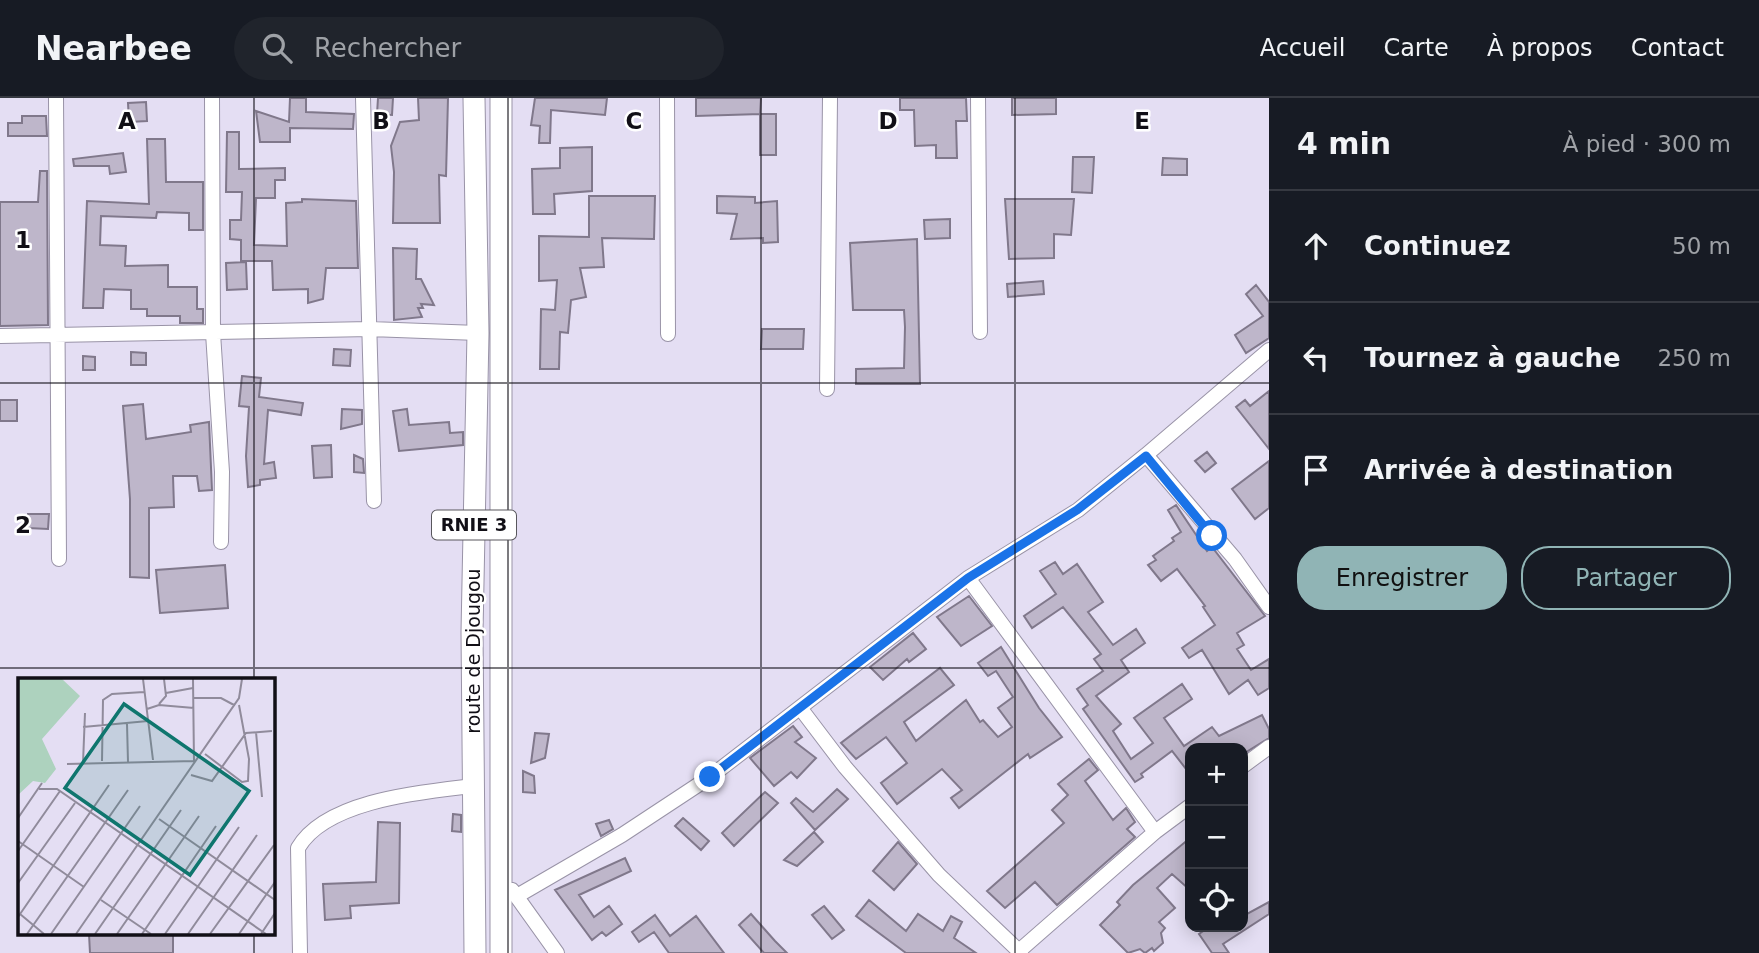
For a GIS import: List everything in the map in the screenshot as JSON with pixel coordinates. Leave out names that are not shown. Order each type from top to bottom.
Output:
[{"type":"highway","name":"route de Djougou","points":[[474,98],[478,332],[472,632],[475,953]]},
{"type":"highway","name":"route de Djougou","points":[[501,98],[501,953]]},
{"type":"street","points":[[56,98],[59,559]]},
{"type":"street","points":[[212,98],[213,333],[222,472],[221,542]]},
{"type":"street","points":[[363,98],[374,501]]},
{"type":"street","points":[[667,98],[668,334]]},
{"type":"street","points":[[827,388],[830,98]]},
{"type":"street","points":[[978,98],[981,332]]},
{"type":"street","points":[[0,336],[370,329],[478,332]]},
{"type":"street","points":[[517,896],[622,835],[688,792],[801,709],[968,578],[1077,510],[1267,357]]},
{"type":"street","points":[[1146,456],[1235,559],[1269,607]]},
{"type":"street","points":[[968,578],[1155,832]]},
{"type":"street","points":[[801,709],[845,767],[939,875],[1020,952],[1155,832],[1185,810]]},
{"type":"street","points":[[1248,762],[1269,747]]},
{"type":"street","points":[[300,953],[298,848],[305,835],[321,823],[354,809],[421,792],[472,786]]},
{"type":"street","points":[[501,875],[557,953]]},
{"type":"building","points":[[290,98],[306,98],[306,112],[354,114],[353,129],[290,128],[290,142],[260,142],[256,111],[289,122]]},
{"type":"building","points":[[378,98],[393,98],[392,115],[377,114]]},
{"type":"building","points":[[418,98],[448,98],[446,176],[439,175],[440,223],[393,223],[394,172],[391,146],[400,122],[419,120]]},
{"type":"building","points":[[535,98],[607,98],[605,115],[551,110],[550,143],[539,143],[540,126],[531,125]]},
{"type":"building","points":[[696,98],[761,98],[760,114],[696,116]]},
{"type":"building","points":[[900,98],[966,98],[967,121],[956,121],[957,158],[936,158],[936,145],[915,146],[914,110],[900,110]]},
{"type":"building","points":[[1012,98],[1056,98],[1056,114],[1012,115]]},
{"type":"building","points":[[146,102],[147,121],[129,122],[128,103]]},
{"type":"building","points":[[760,114],[776,114],[776,155],[760,155]]},
{"type":"building","points":[[22,116],[46,116],[47,136],[8,136],[8,123],[22,123]]},
{"type":"building","points":[[227,132],[239,132],[239,169],[285,168],[285,180],[275,180],[275,198],[256,198],[254,245],[287,246],[286,203],[302,202],[302,199],[356,201],[358,268],[326,268],[323,299],[308,303],[308,289],[273,290],[272,261],[241,261],[241,240],[230,239],[230,220],[241,220],[242,192],[226,192]]},
{"type":"building","points":[[147,139],[165,139],[166,182],[203,182],[203,230],[189,230],[189,213],[157,212],[156,218],[101,216],[100,245],[126,246],[125,266],[168,265],[168,287],[197,287],[197,309],[203,309],[203,323],[180,323],[180,316],[147,316],[147,309],[131,309],[131,290],[104,289],[103,308],[83,308],[87,201],[149,204]]},
{"type":"building","points":[[592,147],[592,191],[554,194],[555,214],[533,214],[532,169],[560,168],[560,148]]},
{"type":"building","points":[[123,153],[126,172],[110,174],[109,166],[74,166],[73,159]]},
{"type":"building","points":[[1073,157],[1094,157],[1092,193],[1072,192]]},
{"type":"building","points":[[1163,158],[1187,159],[1187,175],[1162,175]]},
{"type":"building","points":[[40,171],[47,171],[48,325],[0,326],[0,202],[38,202]]},
{"type":"building","points":[[589,196],[655,196],[654,239],[602,238],[604,267],[580,268],[586,297],[571,300],[568,333],[560,332],[559,369],[540,369],[541,309],[555,310],[557,280],[539,281],[539,236],[589,237]]},
{"type":"building","points":[[717,196],[755,197],[755,203],[777,201],[778,242],[763,243],[763,238],[731,239],[737,214],[717,213]]},
{"type":"building","points":[[1005,199],[1074,199],[1071,235],[1054,234],[1054,258],[1009,259]]},
{"type":"building","points":[[950,219],[950,238],[925,239],[924,220]]},
{"type":"building","points":[[917,239],[920,384],[856,384],[856,369],[904,368],[905,327],[904,310],[853,310],[850,243]]},
{"type":"building","points":[[393,248],[417,249],[416,279],[421,279],[434,305],[421,304],[423,308],[418,308],[422,317],[394,320]]},
{"type":"building","points":[[246,262],[247,289],[227,290],[226,263]]},
{"type":"building","points":[[1043,281],[1044,294],[1008,297],[1007,284]]},
{"type":"building","points":[[1256,285],[1269,302],[1269,338],[1246,353],[1235,335],[1263,316],[1246,294]]},
{"type":"building","points":[[762,329],[804,329],[803,349],[761,349]]},
{"type":"building","points":[[334,349],[351,350],[350,366],[333,365]]},
{"type":"building","points":[[131,352],[146,353],[146,365],[131,365]]},
{"type":"building","points":[[83,356],[95,357],[95,370],[83,370]]},
{"type":"building","points":[[242,376],[261,378],[259,397],[303,403],[301,415],[268,410],[264,464],[274,462],[276,478],[260,480],[260,485],[248,487],[246,456],[249,407],[239,406]]},
{"type":"building","points":[[1269,391],[1269,449],[1236,407],[1245,400],[1250,406]]},
{"type":"building","points":[[0,400],[17,400],[17,421],[0,421]]},
{"type":"building","points":[[143,404],[146,439],[191,432],[190,425],[209,422],[212,490],[199,491],[197,476],[173,476],[174,507],[149,508],[149,578],[130,577],[130,499],[123,406]]},
{"type":"building","points":[[342,409],[362,410],[362,424],[341,429]]},
{"type":"building","points":[[407,409],[409,425],[449,422],[450,433],[463,432],[463,445],[399,451],[393,411]]},
{"type":"building","points":[[331,445],[332,477],[314,478],[312,446]]},
{"type":"building","points":[[1207,452],[1216,463],[1205,472],[1195,461]]},
{"type":"building","points":[[354,455],[363,459],[364,473],[354,472]]},
{"type":"building","points":[[1269,461],[1269,508],[1255,519],[1232,489]]},
{"type":"building","points":[[1176,505],[1207,551],[1212,547],[1265,616],[1237,633],[1244,645],[1237,649],[1251,670],[1269,659],[1269,688],[1258,695],[1248,680],[1229,694],[1202,650],[1189,658],[1182,648],[1215,625],[1203,607],[1205,606],[1177,569],[1161,581],[1148,565],[1156,560],[1153,556],[1174,541],[1172,538],[1181,532],[1168,510]]},
{"type":"building","points":[[28,514],[49,514],[48,529],[28,528]]},
{"type":"building","points":[[1055,562],[1063,574],[1077,564],[1103,602],[1088,612],[1113,645],[1136,629],[1145,643],[1121,660],[1129,672],[1096,696],[1121,724],[1113,731],[1131,759],[1153,743],[1134,718],[1182,684],[1192,699],[1164,718],[1185,745],[1185,768],[1172,751],[1141,774],[1143,777],[1135,782],[1083,709],[1088,705],[1077,689],[1103,671],[1094,659],[1101,654],[1063,607],[1032,628],[1024,616],[1056,594],[1040,571]]},
{"type":"building","points":[[225,565],[228,608],[160,613],[156,570]]},
{"type":"building","points":[[969,596],[992,626],[961,646],[937,617]]},
{"type":"building","points":[[913,633],[926,649],[909,662],[907,659],[883,680],[870,667]]},
{"type":"building","points":[[1001,647],[1039,708],[1062,737],[1030,758],[1028,754],[959,808],[951,798],[962,790],[942,769],[897,804],[881,783],[907,763],[886,737],[856,759],[841,743],[940,668],[954,685],[904,722],[916,741],[966,700],[980,722],[983,720],[998,737],[1012,727],[998,708],[1013,697],[996,671],[988,676],[978,663]]},
{"type":"building","points":[[1262,715],[1269,729],[1269,738],[1248,751],[1248,743],[1188,743],[1212,727],[1219,736]]},
{"type":"building","points":[[793,726],[802,737],[795,742],[816,758],[797,778],[791,772],[774,786],[750,758]]},
{"type":"building","points":[[535,733],[549,734],[545,758],[531,763]]},
{"type":"building","points":[[1089,759],[1098,770],[1085,781],[1113,820],[1126,808],[1135,822],[1127,829],[1135,837],[1057,905],[1035,882],[1005,908],[987,891],[1064,823],[1052,810],[1068,795],[1058,784]]},
{"type":"building","points":[[523,771],[534,776],[535,793],[523,792]]},
{"type":"building","points":[[837,789],[848,799],[815,830],[791,803],[796,798],[813,812]]},
{"type":"building","points":[[765,792],[778,803],[734,846],[722,833]]},
{"type":"building","points":[[453,814],[461,815],[461,832],[452,831]]},
{"type":"building","points":[[683,818],[709,841],[701,850],[675,826]]},
{"type":"building","points":[[609,820],[613,829],[601,836],[596,824]]},
{"type":"building","points":[[378,822],[400,823],[399,903],[350,906],[351,918],[325,920],[323,884],[376,882]]},
{"type":"building","points":[[814,832],[823,842],[797,866],[784,860]]},
{"type":"building","points":[[898,842],[917,864],[894,890],[873,871]]},
{"type":"building","points":[[1185,842],[1185,886],[1172,874],[1157,888],[1175,908],[1159,922],[1165,928],[1161,933],[1163,943],[1154,951],[1152,948],[1145,953],[1140,949],[1128,953],[1100,925],[1120,905],[1117,902],[1133,885]]},
{"type":"building","points":[[625,858],[631,871],[579,895],[594,917],[609,906],[622,924],[606,936],[602,932],[592,940],[555,890]]},
{"type":"building","points":[[869,900],[906,931],[918,914],[943,931],[951,916],[962,922],[954,938],[976,953],[906,953],[856,916]]},
{"type":"building","points":[[1269,902],[1269,914],[1248,928],[1248,913]]},
{"type":"building","points":[[824,906],[844,930],[832,939],[812,915]]},
{"type":"building","points":[[751,914],[787,953],[764,953],[739,925]]},
{"type":"building","points":[[655,915],[670,936],[696,916],[724,953],[669,953],[654,932],[639,942],[632,932]]},
{"type":"building","points":[[1241,932],[1223,944],[1229,953],[1212,953],[1199,934]]},
{"type":"building","points":[[89,936],[173,936],[173,953],[90,953]]},
{"type":"route","points":[[710,777],[841,679],[918,615],[968,578],[1077,510],[1146,456],[1212,536]]}]
